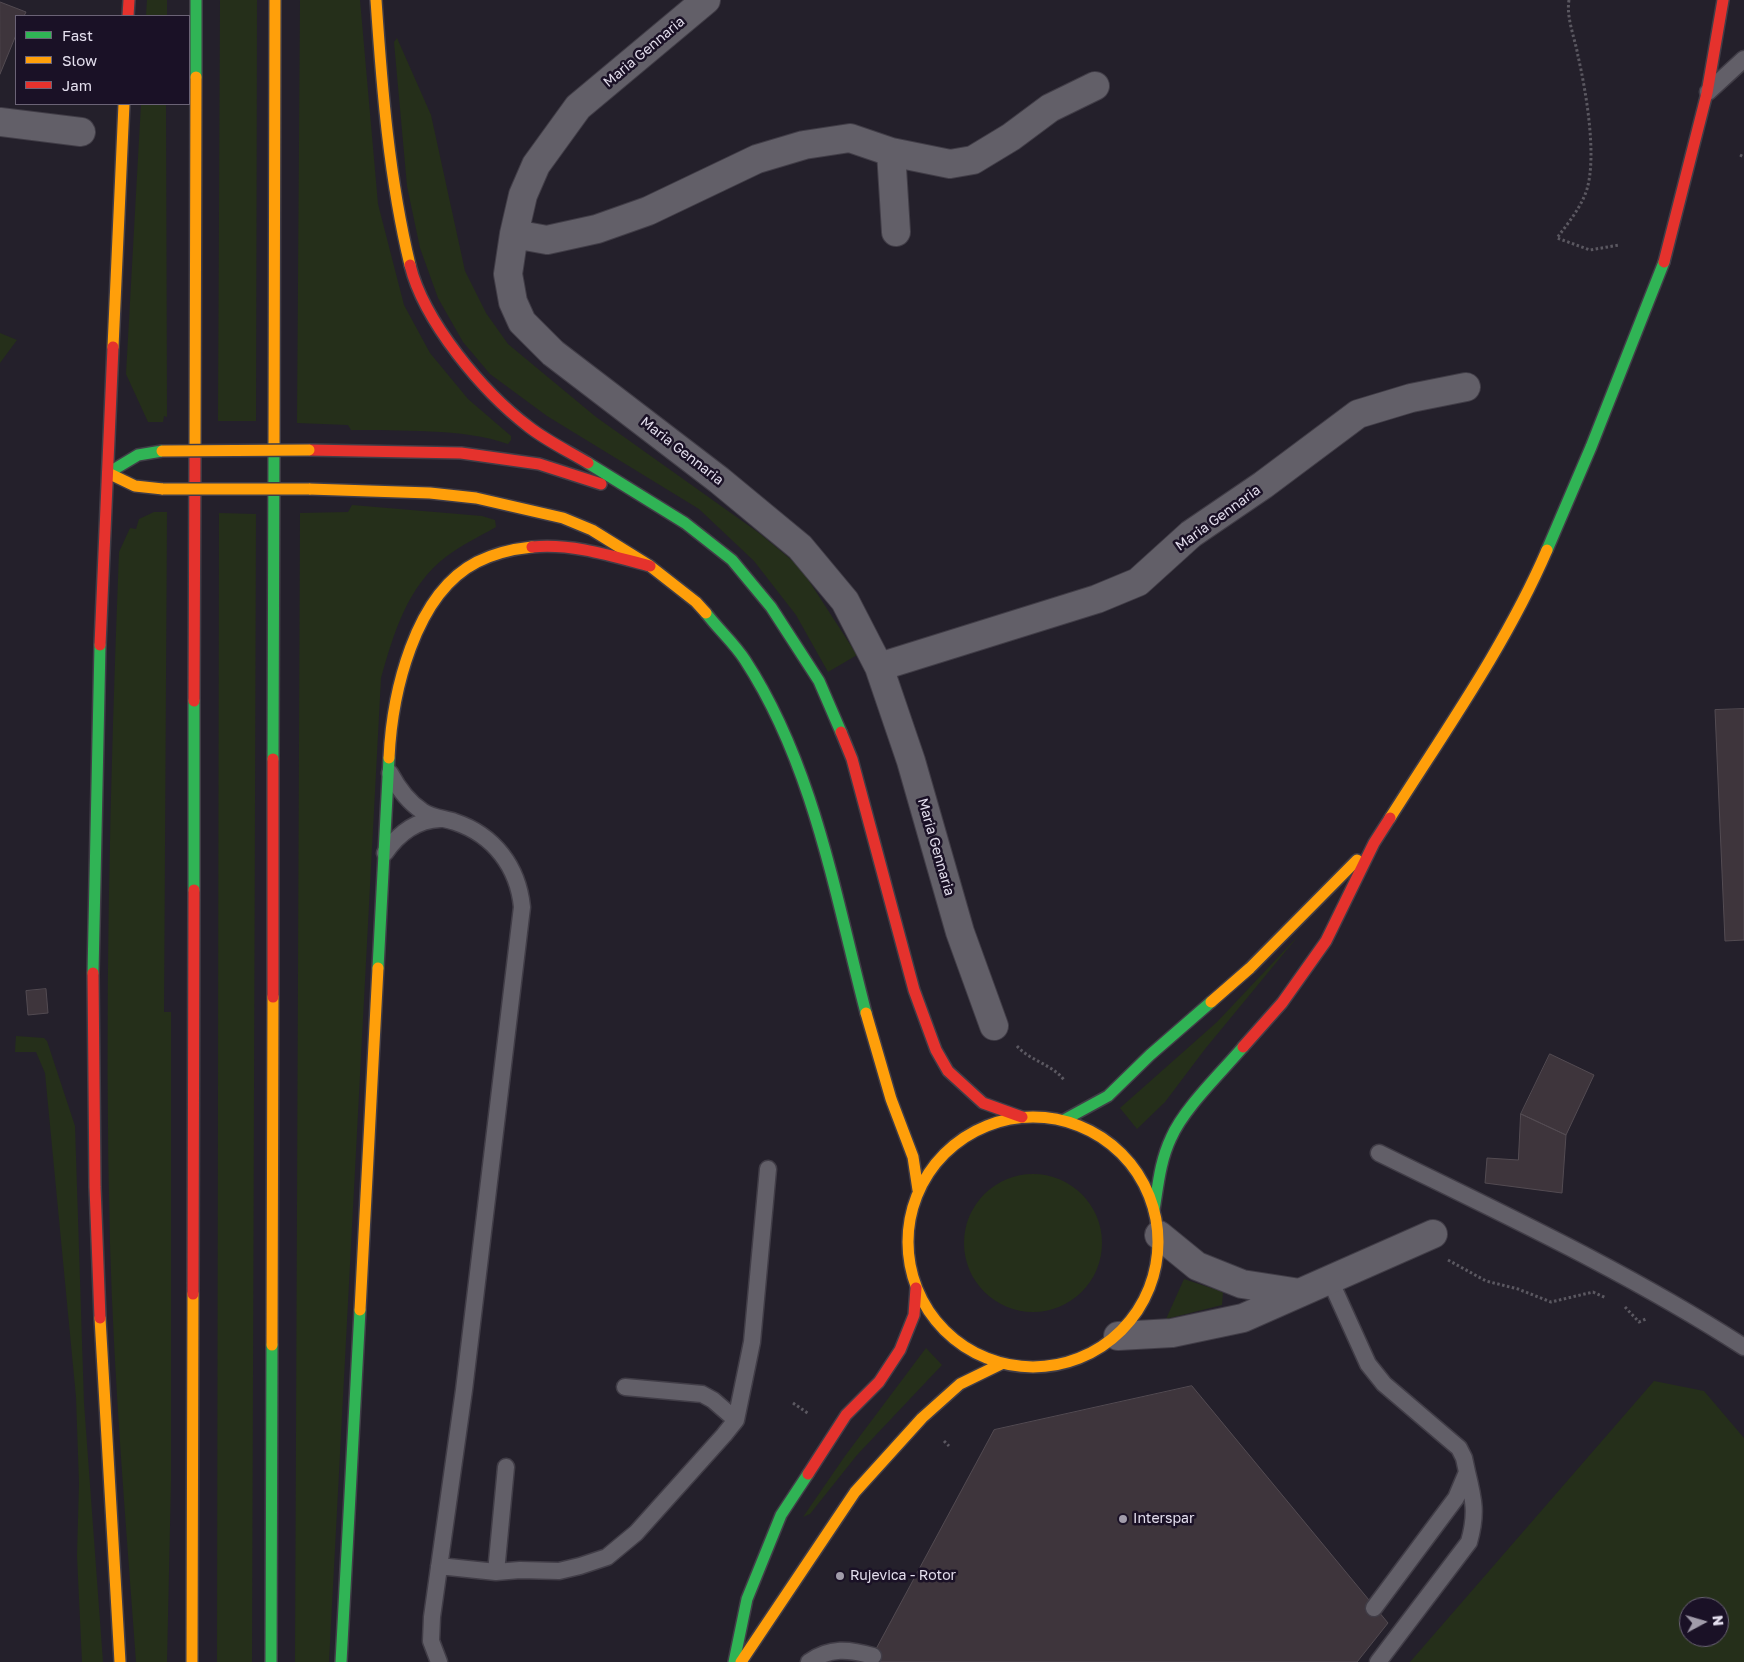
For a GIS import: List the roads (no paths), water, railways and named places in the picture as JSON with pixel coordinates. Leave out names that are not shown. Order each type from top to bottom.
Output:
[{"type":"main road","points":[[128,15],[129,0]]},
{"type":"main road","points":[[192,1662],[196,0]]},
{"type":"main road","points":[[271,1662],[275,0]]},
{"type":"main road","points":[[376,0],[384,115],[400,220],[412,273],[442,335],[483,384],[529,427],[685,523],[732,560],[771,607],[819,681],[852,759],[914,990],[936,1050],[948,1071],[983,1103],[1022,1117],[1064,1120],[1088,1129],[1111,1144],[1124,1156],[1145,1184],[1156,1222]]},
{"type":"main road","points":[[1022,1117],[989,1124],[960,1139],[936,1162],[918,1190],[909,1222],[908,1255],[916,1288],[930,1314],[949,1336],[973,1353],[1001,1364],[1031,1368],[1062,1365],[1091,1354],[1118,1336],[1141,1307],[1155,1272],[1156,1222],[1161,1166],[1171,1137],[1194,1104],[1282,1003],[1326,941],[1374,843],[1472,689],[1528,594],[1561,519],[1664,261],[1707,93],[1723,0]]},
{"type":"main road","points":[[120,1662],[102,1396],[96,1218],[93,905],[97,723],[124,105]]},
{"type":"main road","points":[[108,473],[138,455],[162,452],[309,450],[462,453],[539,464],[639,496]]},
{"type":"main road","points":[[108,473],[135,486],[163,488],[309,488],[430,493],[476,498],[530,509],[563,518],[592,530],[650,566],[696,602],[744,659],[779,721],[811,803],[874,1042],[891,1099],[913,1157],[918,1190]]},
{"type":"main road","points":[[342,1662],[388,770],[393,708],[408,650],[420,625],[448,583],[470,565],[495,552],[541,546],[579,548],[650,566]]},
{"type":"main road","points":[[1064,1120],[1108,1096],[1150,1056],[1250,968],[1374,843]]},
{"type":"main road","points":[[734,1662],[747,1599],[781,1515],[846,1415],[879,1382],[900,1350],[914,1315],[916,1288]]},
{"type":"main road","points":[[741,1662],[798,1574],[855,1492],[922,1418],[960,1384],[1001,1364]]},
{"type":"street","name":"Maria Gennaria","points":[[706,0],[578,107],[536,165],[523,194],[514,234],[508,274],[513,302],[522,322],[554,353],[719,480],[800,547],[845,602],[879,667],[911,761],[960,932],[994,1026]]},
{"type":"street","points":[[514,234],[547,240],[597,229],[648,211],[757,158],[804,145],[850,138],[891,152],[950,164],[973,160],[1011,137],[1050,108],[1096,86]]},
{"type":"street","points":[[0,122],[81,132]]},
{"type":"street","points":[[891,152],[896,232]]},
{"type":"street","name":"Maria Gennaria","points":[[879,667],[1097,600],[1138,582],[1191,534],[1263,485],[1358,414],[1411,398],[1466,387]]},
{"type":"street","points":[[1156,1222],[1197,1266],[1242,1284],[1300,1293]]},
{"type":"street","points":[[1118,1336],[1172,1333],[1243,1318],[1330,1280],[1438,1246]]},
{"type":"lane","points":[[1707,93],[1744,59]]},
{"type":"lane","points":[[388,770],[398,788],[408,800],[422,811],[440,819],[467,827],[490,842],[501,853],[510,866],[517,882],[522,907],[465,1381],[439,1566],[431,1641],[438,1662]]},
{"type":"lane","points":[[384,854],[394,839],[411,827],[429,819],[440,819]]},
{"type":"lane","points":[[1379,1153],[1605,1265],[1689,1312],[1744,1347]]},
{"type":"lane","points":[[439,1566],[496,1572],[520,1570],[559,1571],[607,1556],[636,1533],[736,1420],[744,1392],[752,1342],[768,1169]]},
{"type":"lane","points":[[1330,1280],[1368,1364],[1384,1384],[1460,1448],[1475,1503],[1475,1521],[1469,1542],[1378,1662]]},
{"type":"lane","points":[[625,1387],[702,1394],[714,1400],[736,1420]]},
{"type":"lane","points":[[496,1572],[506,1467]]},
{"type":"lane","points":[[1374,1608],[1456,1498],[1466,1472]]},
{"type":"lane","points":[[809,1662],[825,1653],[849,1649],[873,1656]]},
{"type":"place","name":"Interspar","points":[[1123,1519]]},
{"type":"place","name":"Rujevica - Rotor","points":[[840,1576]]}]
